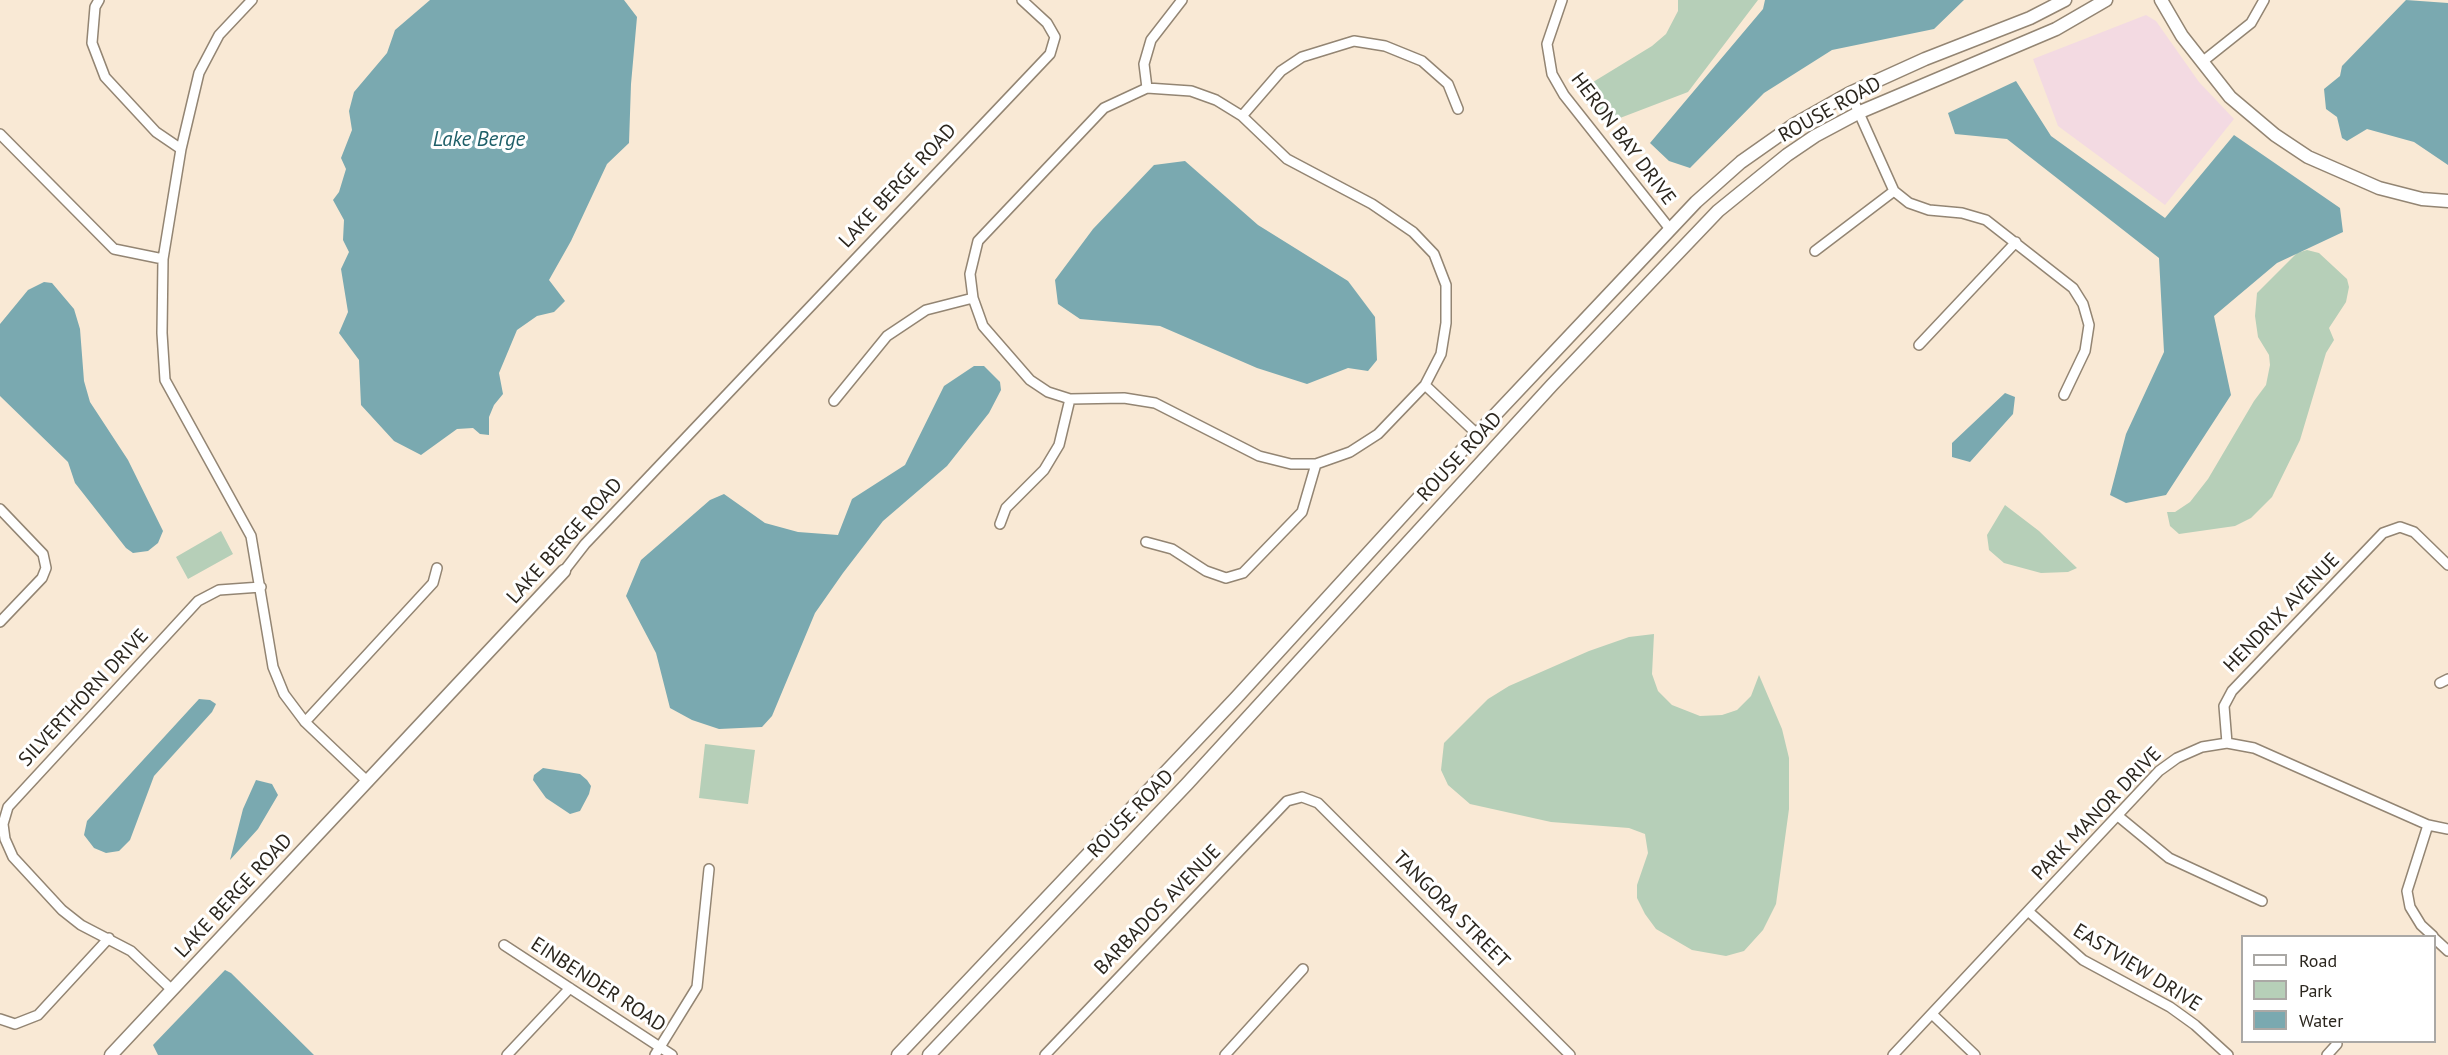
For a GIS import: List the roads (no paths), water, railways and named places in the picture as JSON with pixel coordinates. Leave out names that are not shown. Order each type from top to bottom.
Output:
[{"type":"street","points":[[99,0],[95,7],[92,43],[105,77],[156,132],[181,149]]},
{"type":"street","points":[[252,0],[219,35],[199,73],[181,149],[163,259],[162,333],[165,380],[251,536],[273,667],[284,694],[305,722],[368,782]]},
{"type":"street","name":"LAKE BERGE ROAD","points":[[111,1055],[564,572],[593,536],[1050,54],[1056,37],[1047,23],[1022,0]]},
{"type":"street","points":[[1147,88],[1144,64],[1151,40],[1182,0]]},
{"type":"street","name":"HERON BAY DRIVE","points":[[1562,0],[1547,44],[1552,74],[1564,95],[1670,229]]},
{"type":"street","name":"ROUSE ROAD","points":[[898,1055],[1228,706],[1477,434],[1670,229],[1742,162],[1795,124],[1850,93],[1925,59],[2030,18],[2065,0]]},
{"type":"street","name":"ROUSE ROAD","points":[[929,1055],[1187,784],[1552,385],[1704,225],[1787,155],[1860,112],[2056,30],[2106,0]]},
{"type":"street","points":[[2162,0],[2202,63],[2230,97],[2253,117],[2308,157],[2379,188],[2422,199],[2448,201]]},
{"type":"street","points":[[2202,63],[2251,23],[2264,0]]},
{"type":"street","points":[[1242,116],[1281,71],[1302,57],[1354,41],[1385,46],[1422,61],[1448,84],[1458,109]]},
{"type":"street","points":[[1147,88],[1191,91],[1216,100],[1242,116],[1287,159],[1372,204],[1413,232],[1434,254],[1446,285],[1446,323],[1441,354],[1425,385],[1378,434],[1350,452],[1316,464],[1291,464],[1259,456],[1155,403],[1124,398],[1070,399],[1048,392],[1030,380],[983,326],[973,298],[970,274],[978,241],[1104,108],[1147,88]]},
{"type":"street","points":[[1850,93],[1894,191],[1910,203],[1929,210],[1962,213],[1986,220],[2073,288],[2083,304],[2089,325],[2085,351],[2064,395]]},
{"type":"street","points":[[0,134],[114,249],[163,259]]},
{"type":"street","points":[[1815,251],[1894,191]]},
{"type":"street","points":[[1919,345],[2016,242]]},
{"type":"street","points":[[834,401],[887,336],[926,310],[973,298]]},
{"type":"street","points":[[1425,385],[1477,434]]},
{"type":"street","points":[[1000,524],[1006,508],[1044,470],[1059,445],[1070,399]]},
{"type":"street","points":[[1146,542],[1172,549],[1206,572],[1226,578],[1243,573],[1302,512],[1316,464]]},
{"type":"street","points":[[0,509],[43,554],[46,568],[42,578],[0,622]]},
{"type":"street","name":"HENDRIX AVENUE","points":[[2227,743],[2224,706],[2232,691],[2384,533],[2400,527],[2414,532],[2448,565]]},
{"type":"street","points":[[305,722],[433,583],[437,568]]},
{"type":"street","name":"SILVERTHORN DRIVE","points":[[172,990],[131,951],[110,938],[81,925],[62,910],[13,857],[5,839],[3,824],[8,807],[198,601],[219,590],[261,587]]},
{"type":"street","name":"PARK MANOR DRIVE","points":[[1893,1055],[2159,771],[2177,758],[2202,747],[2227,743],[2254,747],[2428,825],[2448,829]]},
{"type":"street","name":"BARBADOS AVENUE","points":[[1045,1055],[1287,801],[1302,797]]},
{"type":"street","name":"TANGORA STREET","points":[[1302,797],[1318,803],[1570,1055]]},
{"type":"street","points":[[2118,816],[2169,858],[2262,901]]},
{"type":"street","points":[[2428,825],[2407,891],[2410,907],[2421,925],[2432,935]]},
{"type":"street","points":[[658,1051],[697,987],[709,869]]},
{"type":"street","name":"EASTVIEW DRIVE","points":[[2028,911],[2083,960],[2170,1007],[2195,1025],[2228,1055]]},
{"type":"street","points":[[0,1019],[15,1024],[38,1015],[110,938]]},
{"type":"street","points":[[2436,939],[2448,951]]},
{"type":"street","name":"EINBENDER ROAD","points":[[504,945],[570,987],[658,1051],[672,1055]]},
{"type":"street","points":[[1225,1055],[1303,969]]},
{"type":"street","points":[[507,1055],[570,987]]},
{"type":"street","points":[[1932,1014],[1975,1055]]},
{"type":"street","points":[[2327,1055],[2337,1044]]},
{"type":"water","name":"Lake Berge","points":[[430,0],[624,0],[637,17],[629,143],[607,164],[571,241],[549,280],[565,301],[554,312],[537,316],[517,330],[499,373],[503,394],[494,405],[489,417],[489,435],[480,434],[473,428],[457,429],[421,455],[394,441],[361,405],[359,360],[339,333],[348,312],[341,269],[349,252],[343,240],[344,220],[333,200],[339,192],[346,169],[341,158],[352,130],[349,111],[354,92],[387,53],[395,30]]},
{"type":"water","points":[[1765,0],[1964,0],[1934,29],[1832,50],[1764,93],[1690,168],[1669,161],[1650,143],[1763,9]]},
{"type":"water","points":[[2406,0],[2448,3],[2448,165],[2414,142],[2367,129],[2347,141],[2342,138],[2337,117],[2326,109],[2324,89],[2340,76],[2342,66]]},
{"type":"water","points":[[2016,81],[2051,136],[2165,218],[2234,135],[2340,208],[2343,232],[2277,263],[2214,316],[2231,395],[2166,495],[2126,503],[2110,495],[2126,434],[2164,352],[2159,258],[2007,139],[1955,134],[1948,113]]},
{"type":"water","points":[[1185,161],[1258,225],[1348,281],[1375,317],[1377,360],[1368,371],[1348,368],[1307,384],[1257,368],[1160,326],[1080,319],[1058,304],[1055,280],[1093,229],[1154,165]]},
{"type":"water","points":[[44,282],[52,283],[74,309],[80,329],[84,381],[90,402],[128,460],[163,531],[158,543],[148,551],[133,553],[126,548],[75,483],[68,462],[0,396],[0,324],[28,290]]},
{"type":"water","points":[[974,366],[984,366],[1000,382],[1001,390],[989,413],[947,466],[883,521],[843,573],[815,613],[772,716],[762,727],[719,729],[692,720],[670,708],[656,653],[626,596],[641,560],[710,500],[724,494],[765,523],[798,532],[838,535],[852,499],[905,465],[944,386]]},
{"type":"water","points":[[2005,393],[2015,397],[2013,414],[1970,462],[1952,457],[1952,443]]},
{"type":"water","points":[[199,699],[210,700],[216,704],[212,712],[154,776],[130,840],[119,851],[106,853],[94,848],[84,835],[87,821]]},
{"type":"water","points":[[543,768],[580,774],[587,780],[591,786],[580,811],[570,814],[546,798],[533,780],[534,775]]},
{"type":"water","points":[[256,780],[272,784],[278,795],[258,829],[230,860],[243,809]]},
{"type":"water","points":[[225,970],[231,973],[314,1055],[158,1055],[153,1045]]}]
